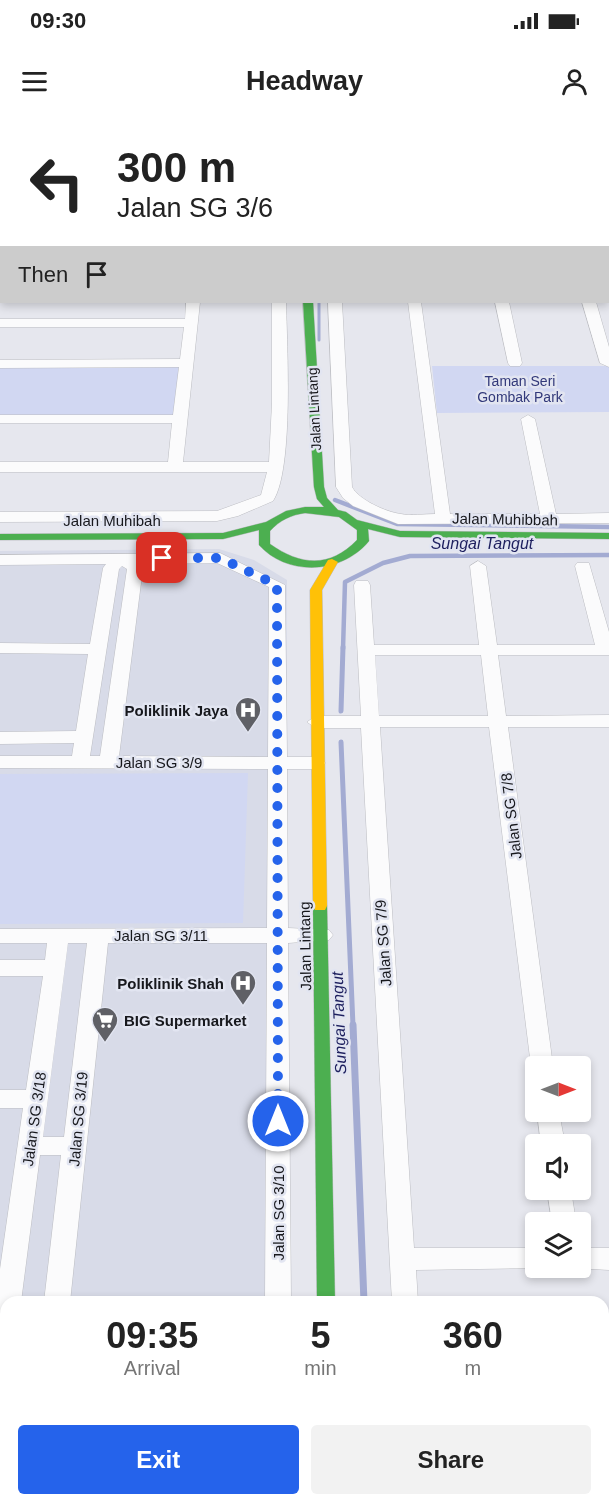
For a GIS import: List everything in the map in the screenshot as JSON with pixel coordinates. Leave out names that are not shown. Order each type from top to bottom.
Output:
[{"type":"street","points":[[19,120],[36,120]]},
{"type":"street","points":[[175,467],[193,303]]},
{"type":"street","points":[[0,517],[217,516],[258,503],[271,493],[275,467],[279,390],[279,303]]},
{"type":"street","name":"Jalan Lintang","points":[[295,303],[301,499]]},
{"type":"street","name":"Jalan Lintang","points":[[308,303],[319,487],[322,499],[333,512]]},
{"type":"street","points":[[335,303],[344,487],[348,495],[399,526],[443,519],[609,518]]},
{"type":"street","points":[[416,303],[443,519]]},
{"type":"street","points":[[502,303],[515,363]]},
{"type":"street","points":[[589,303],[607,363]]},
{"type":"street","points":[[0,323],[191,323]]},
{"type":"street","points":[[0,364],[186,363]]},
{"type":"street","points":[[0,419],[180,419]]},
{"type":"street","points":[[528,419],[549,518]]},
{"type":"street","points":[[0,467],[275,467]]},
{"type":"street","points":[[301,499],[333,512]]},
{"type":"street","name":"Jalan Muhibah","points":[[223,536],[267,525],[301,499]]},
{"type":"street","name":"Jalan Muhibbah","points":[[333,512],[357,523],[609,536]]},
{"type":"street","points":[[357,523],[364,535],[360,547]]},
{"type":"street","points":[[265,545],[262,535],[267,525]]},
{"type":"street","name":"Jalan Muhibbah","points":[[332,562],[344,559],[360,547],[399,526]]},
{"type":"street","points":[[80,762],[111,568],[120,559],[125,536]]},
{"type":"street","name":"Jalan Muhibah","points":[[0,537],[223,536],[265,545],[277,556],[297,563]]},
{"type":"street","name":"Jalan SG 3/10","points":[[120,559],[220,558],[277,585],[278,1296]]},
{"type":"street","points":[[0,560],[120,559],[135,567],[109,762]]},
{"type":"street","points":[[297,563],[332,562]]},
{"type":"street","name":"Jalan Lintang","points":[[326,1296],[322,935],[316,722],[316,590],[332,562]]},
{"type":"street","points":[[297,563],[316,590]]},
{"type":"street","name":"Jalan SG 7/8","points":[[478,566],[500,722],[541,1056]]},
{"type":"street","points":[[366,650],[607,650],[583,566]]},
{"type":"street","name":"Jalan SG 7/9","points":[[362,585],[405,1296]]},
{"type":"street","points":[[0,648],[98,649]]},
{"type":"street","points":[[316,722],[609,721]]},
{"type":"street","points":[[0,738],[84,737]]},
{"type":"street","name":"Jalan SG 3/9","points":[[0,762],[317,763]]},
{"type":"street","name":"Jalan SG 3/11","points":[[0,936],[322,935]]},
{"type":"street","name":"Jalan SG 3/18","points":[[8,1296],[7,1267],[30,1146],[59,936]]},
{"type":"street","name":"Jalan SG 3/19","points":[[58,1296],[98,936]]},
{"type":"street","points":[[0,968],[55,968]]},
{"type":"street","points":[[0,1099],[36,1099]]},
{"type":"street","points":[[30,1146],[74,1146]]},
{"type":"street","points":[[403,1259],[525,1259]]},
{"type":"street","points":[[591,1259],[609,1259]]},
{"type":"shaded area","points":[[219,549],[254,560],[287,580],[283,1296],[0,1296],[0,551]]},
{"type":"green space","points":[[186,363],[180,419],[0,419],[0,364]]},
{"type":"green space","name":"Taman Seri Gombak Park","points":[[432,366],[609,366],[609,412],[437,413]]},
{"type":"green space","points":[[248,773],[243,923],[0,924],[0,774]]},
{"type":"waterway","points":[[319,303],[319,340]]},
{"type":"waterway","points":[[335,500],[397,524],[609,527]]},
{"type":"waterway","name":"Sungai Tangut","points":[[343,649],[345,582],[383,563],[410,556],[609,555]]},
{"type":"waterway","name":"Sungai Tangut","points":[[341,711],[343,647]]},
{"type":"waterway","name":"Sungai Tangut","points":[[341,742],[353,1026]]},
{"type":"waterway","name":"Sungai Tangut","points":[[353,1025],[364,1296]]},
{"type":"traffic: fast","points":[[308,303],[319,487],[322,499],[333,511]]},
{"type":"traffic: fast","points":[[321,510],[342,514],[362,529],[363,541],[341,559],[316,564],[289,559],[265,545],[264,530],[276,519],[297,511],[321,510]]},
{"type":"traffic: fast","points":[[357,523],[400,534],[609,536]]},
{"type":"traffic: fast","points":[[0,537],[223,536],[267,525]]},
{"type":"traffic: fast","points":[[320,906],[326,1296]]},
{"type":"traffic: slow","points":[[320,906],[316,590],[332,562]]},
{"type":"place","name":"Poliklinik Jaya","points":[[248,733]]},
{"type":"place","name":"Poliklinik Shah","points":[[243,1006]]},
{"type":"place","name":"BIG Supermarket","points":[[105,1043]]},
{"type":"route","points":[[162,558],[220,558],[244,567],[277,585],[278,1121]]}]
